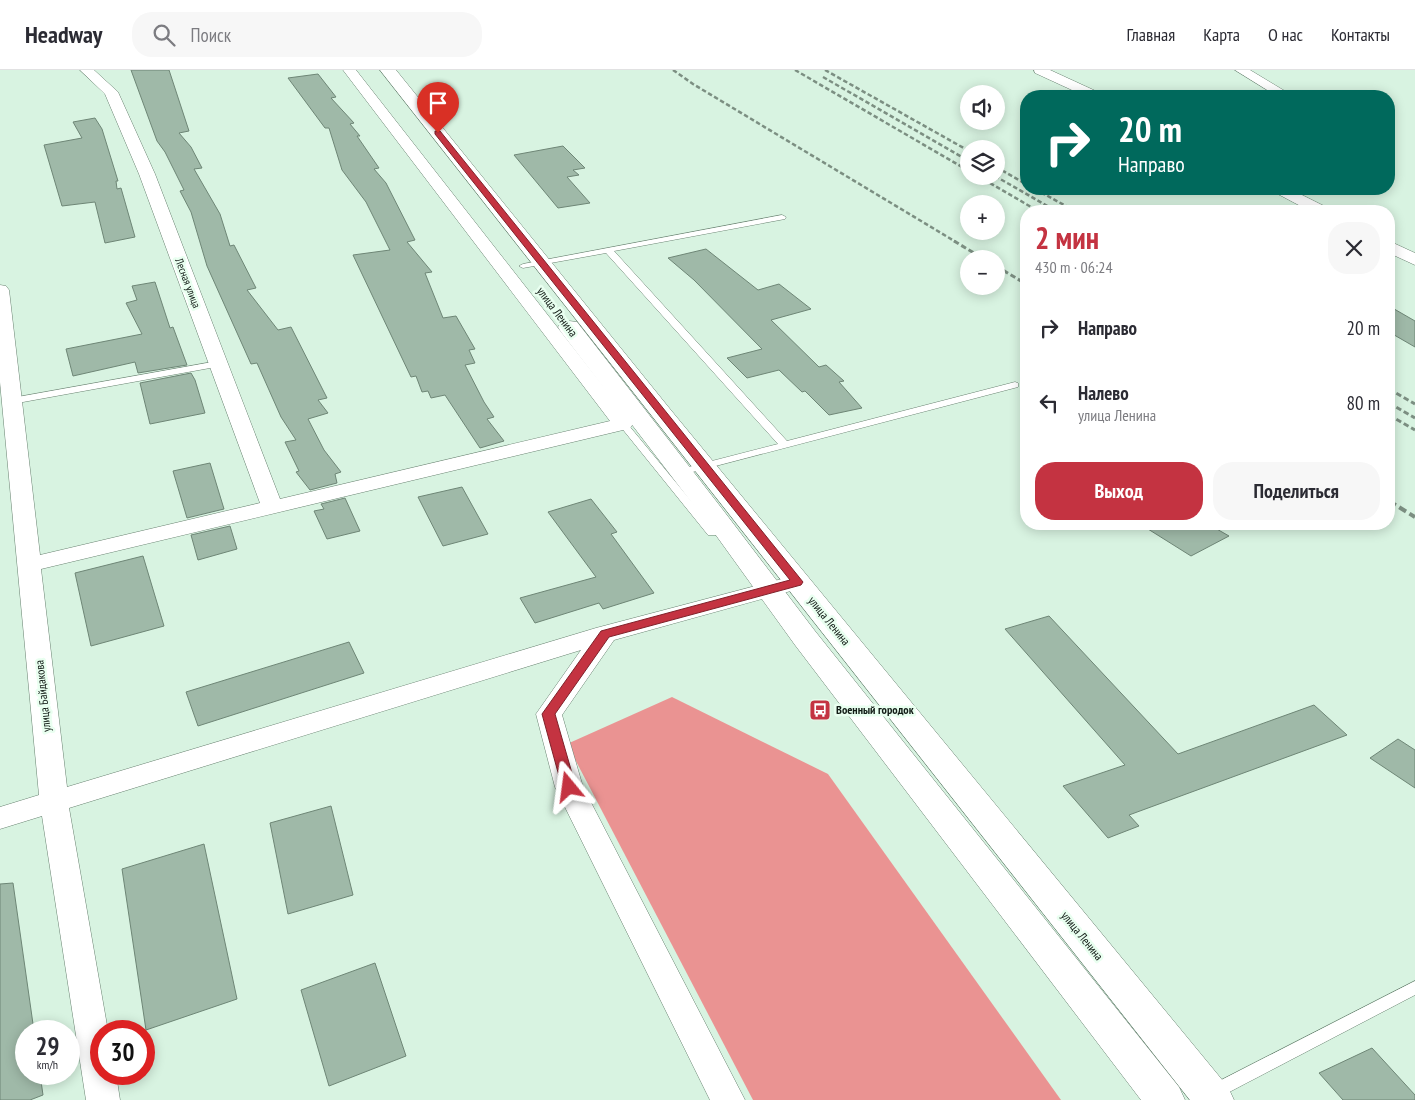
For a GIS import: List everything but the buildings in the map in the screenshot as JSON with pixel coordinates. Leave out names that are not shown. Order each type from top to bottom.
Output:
[{"type":"main road","name":"улица Ленина","points":[[372,70],[532,265],[692,469],[797,582],[1207,1098]]},
{"type":"main road","name":"улица Ленина","points":[[388,70],[532,265]]},
{"type":"main road","name":"улица Ленина","points":[[692,469],[769,590],[1165,1100]]},
{"type":"street","name":"Лесная улица","points":[[86,70],[111,92],[147,174],[272,506]]},
{"type":"street","name":"улица Ленина","points":[[349,70],[623,424]]},
{"type":"street","points":[[1040,70],[1082,90]]},
{"type":"street","points":[[1241,70],[1276,90]]},
{"type":"street","points":[[1291,195],[1310,205]]},
{"type":"street","points":[[1395,249],[1415,260]]},
{"type":"street","name":"улица Байдакова","points":[[0,290],[4,359],[12,401],[54,801],[103,1100]]},
{"type":"street","points":[[29,565],[623,424]]},
{"type":"street","points":[[0,818],[605,634],[797,582]]},
{"type":"street","points":[[605,634],[549,714],[569,787],[728,1100]]},
{"type":"lane","points":[[532,265],[782,217]]},
{"type":"lane","points":[[609,251],[784,445]]},
{"type":"lane","points":[[12,401],[218,364]]},
{"type":"lane","points":[[692,469],[1015,385]]},
{"type":"lane","points":[[623,424],[712,533]]},
{"type":"lane","points":[[1207,1098],[1415,988]]},
{"type":"shaded area","points":[[672,697],[828,774],[1061,1100],[753,1100],[567,744]]},
{"type":"railway","points":[[673,70],[693,84],[956,242]]},
{"type":"railway","points":[[795,70],[960,166]]},
{"type":"railway","points":[[825,70],[960,146]]},
{"type":"railway","points":[[823,77],[960,156]]},
{"type":"railway","points":[[1005,172],[1020,181]]},
{"type":"railway","points":[[1005,182],[1020,190]]},
{"type":"railway","points":[[993,185],[1028,205]]},
{"type":"railway","points":[[1028,195],[1046,205]]},
{"type":"railway","points":[[1046,195],[1064,205]]},
{"type":"railway","points":[[954,241],[969,250]]},
{"type":"railway","points":[[1005,271],[1020,280]]},
{"type":"railway","points":[[1395,392],[1415,404]]},
{"type":"railway","points":[[1395,406],[1415,418]]},
{"type":"railway","points":[[1395,418],[1415,430]]},
{"type":"railway","points":[[1395,505],[1415,517]]},
{"type":"place","name":"Военный городок","points":[[820,710]]},
{"type":"route","points":[[438,133],[797,582],[605,634],[549,714],[569,787]]}]
